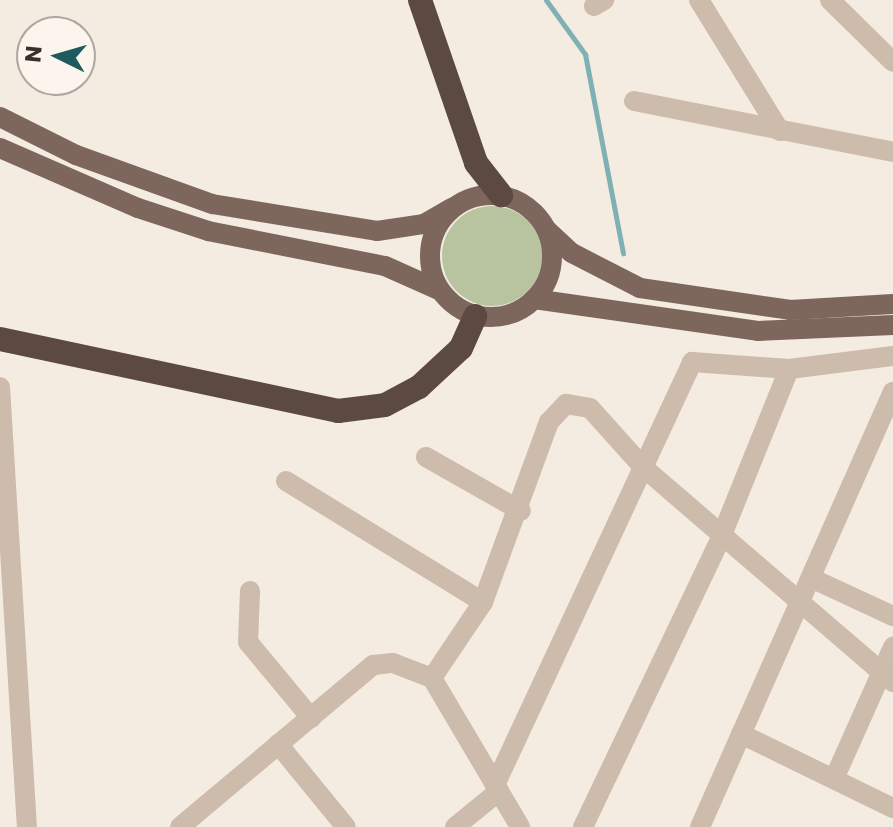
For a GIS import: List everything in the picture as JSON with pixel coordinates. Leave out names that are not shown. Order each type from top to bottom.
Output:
[{"type":"highway","points":[[420,0],[476,163],[501,195]]},
{"type":"highway","points":[[0,339],[338,411],[385,405],[419,387],[461,348],[475,316]]},
{"type":"main road","points":[[0,117],[76,155],[212,204],[377,231],[424,224],[452,208],[501,195],[526,206],[572,253],[640,288],[790,310],[893,304]]},
{"type":"main road","points":[[0,148],[152,213],[385,266],[441,291],[475,316],[501,317],[534,299],[758,331],[893,325]]},
{"type":"main road","points":[[441,291],[432,238],[452,208]]},
{"type":"main road","points":[[534,299],[552,258],[546,229]]},
{"type":"street","points":[[699,0],[780,131]]},
{"type":"street","points":[[830,0],[893,62]]},
{"type":"street","points":[[634,101],[893,152]]},
{"type":"street","points":[[455,827],[497,788],[692,362],[789,369],[893,356]]},
{"type":"street","points":[[583,827],[722,535],[789,369]]},
{"type":"street","points":[[0,387],[27,827]]},
{"type":"street","points":[[700,827],[893,392]]},
{"type":"street","points":[[432,678],[483,602],[521,511],[549,422],[566,404],[590,408],[643,467],[887,677]]},
{"type":"street","points":[[426,457],[521,511]]},
{"type":"street","points":[[286,481],[483,602]]},
{"type":"street","points":[[811,578],[893,616]]},
{"type":"street","points":[[250,591],[248,642],[311,718]]},
{"type":"street","points":[[834,779],[887,677],[893,647]]},
{"type":"street","points":[[193,823],[278,744],[373,665],[415,667],[432,678],[520,827]]},
{"type":"street","points":[[741,734],[893,808]]},
{"type":"street","points":[[278,744],[346,827]]},
{"type":"green space","points":[[492,206],[511,209],[528,220],[539,237],[542,256],[539,275],[528,292],[511,303],[492,306],[473,303],[456,292],[445,275],[442,256],[445,237],[456,220],[473,209]]},
{"type":"waterway","points":[[546,0],[585,54],[623,253]]}]
